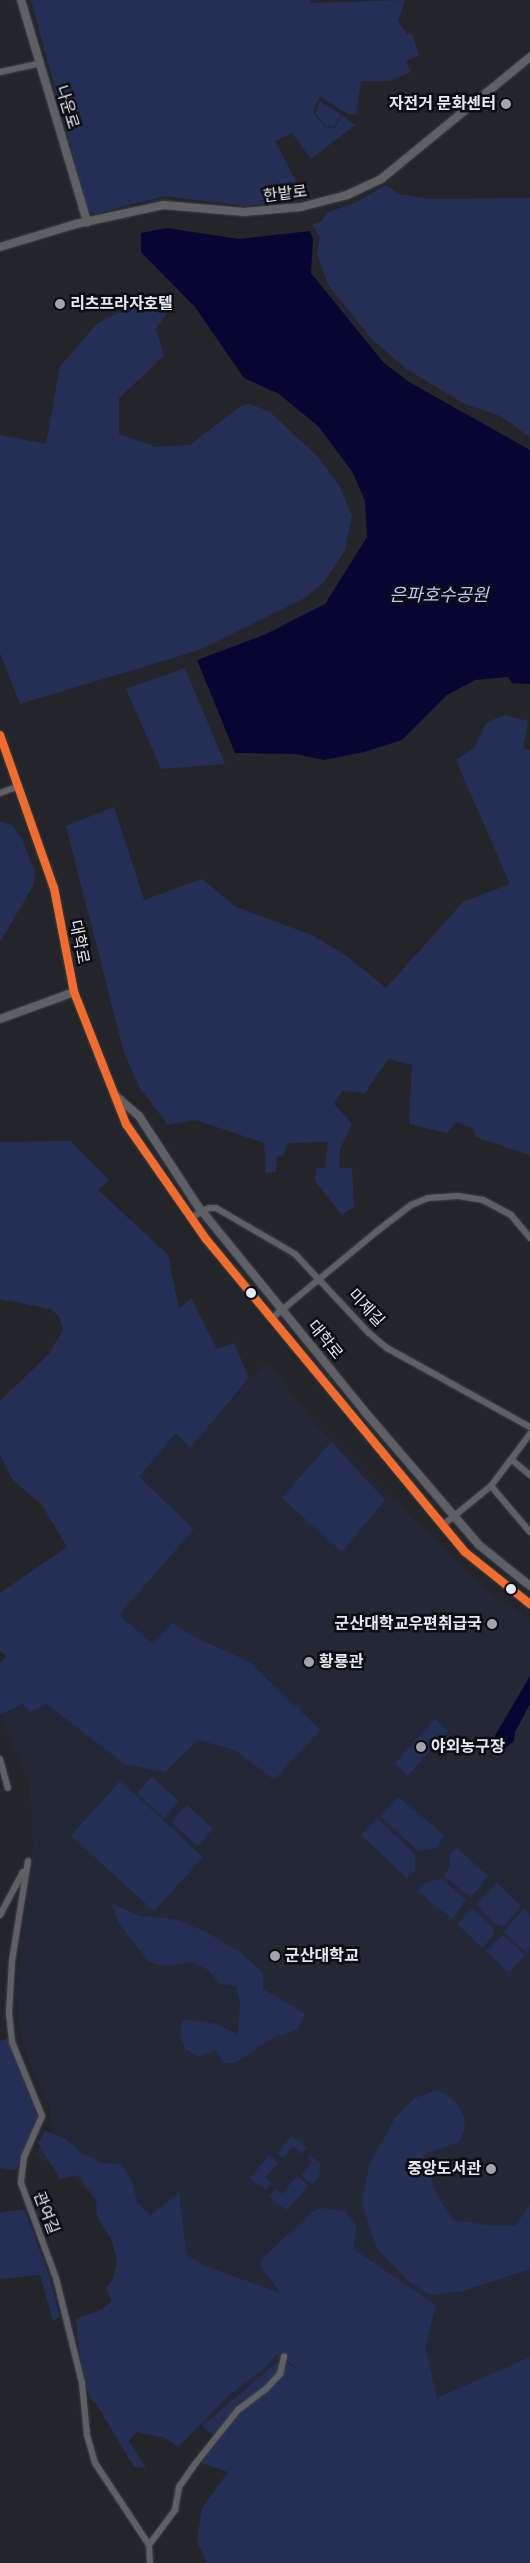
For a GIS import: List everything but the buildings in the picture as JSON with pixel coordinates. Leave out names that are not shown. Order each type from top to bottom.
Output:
[{"type":"street","name":"나운로","points":[[21,0],[87,222]]},
{"type":"street","name":"한밭로","points":[[0,247],[87,222],[163,205],[253,211],[300,207],[347,195],[381,179],[530,57]]},
{"type":"street","points":[[0,72],[39,64]]},
{"type":"street","name":"대학로","points":[[0,736],[54,888],[74,992],[99,1061],[116,1096],[126,1124],[190,1218],[271,1319],[443,1525],[484,1570],[530,1604]]},
{"type":"street","points":[[0,793],[19,786]]},
{"type":"street","points":[[0,1019],[74,992]]},
{"type":"street","name":"대학로","points":[[116,1096],[139,1116],[202,1211],[454,1516],[494,1559],[530,1586]]},
{"type":"street","points":[[271,1319],[411,1205],[428,1198],[458,1196],[483,1200],[511,1215],[530,1238]]},
{"type":"street","name":"미제길","points":[[202,1211],[209,1208],[225,1211],[295,1254],[321,1279],[369,1333],[387,1348],[530,1427]]},
{"type":"street","points":[[190,1218],[202,1211]]},
{"type":"street","points":[[443,1525],[491,1486],[530,1434]]},
{"type":"street","points":[[512,1460],[530,1475]]},
{"type":"street","points":[[491,1486],[530,1532]]},
{"type":"street","points":[[0,1759],[8,1788]]},
{"type":"street","name":"관여길","points":[[0,1915],[28,1861],[12,1961],[9,2013],[12,2042],[42,2116],[24,2157],[21,2183],[56,2278],[82,2383],[87,2435],[95,2463],[148,2545],[150,2563]]},
{"type":"street","points":[[148,2545],[175,2510],[179,2487],[195,2464],[238,2410],[266,2390],[280,2374],[284,2356]]},
{"type":"shaded area","points":[[31,0],[310,0],[311,3],[405,0],[398,21],[408,35],[412,34],[419,55],[406,61],[411,72],[390,81],[361,81],[356,114],[348,114],[320,97],[314,107],[314,114],[325,127],[335,128],[342,115],[355,125],[311,159],[292,133],[275,141],[305,199],[246,206],[164,196],[95,214],[88,210]]},
{"type":"shaded area","points":[[320,101],[341,115],[334,127],[326,126],[316,114]]},
{"type":"shaded area","points":[[386,185],[399,194],[429,199],[530,198],[530,437],[500,416],[465,404],[406,369],[371,338],[328,285],[317,254],[320,237],[312,225],[322,221],[326,213],[357,202]]},
{"type":"shaded area","points":[[152,296],[167,313],[156,329],[164,356],[119,398],[119,434],[156,447],[190,445],[241,406],[250,404],[270,412],[318,457],[339,485],[352,516],[345,550],[325,581],[305,598],[199,650],[20,704],[0,653],[0,435],[46,444],[60,366],[98,323]]},
{"type":"shaded area","points":[[185,668],[225,764],[161,769],[126,689]]},
{"type":"shaded area","points":[[505,715],[528,721],[523,748],[530,750],[530,1155],[476,1137],[472,1128],[457,1122],[447,1133],[409,1124],[412,1065],[388,1059],[365,1093],[343,1090],[334,1104],[352,1124],[340,1149],[339,1168],[352,1168],[354,1207],[342,1215],[315,1181],[316,1168],[325,1168],[328,1142],[288,1143],[283,1156],[277,1157],[276,1172],[266,1173],[264,1143],[196,1120],[168,1125],[140,1088],[124,1053],[66,826],[114,807],[144,900],[202,879],[236,907],[312,935],[348,957],[386,988],[463,902],[510,884],[456,760],[474,748],[487,722]]},
{"type":"shaded area","points":[[0,822],[12,825],[22,838],[35,873],[33,886],[0,942]]},
{"type":"shaded area","points":[[70,1141],[109,1180],[98,1190],[168,1255],[179,1309],[191,1298],[217,1349],[234,1343],[249,1378],[190,1448],[176,1433],[139,1477],[194,1529],[119,1615],[153,1644],[173,1623],[194,1637],[250,1662],[320,1730],[274,1780],[235,1750],[198,1740],[165,1772],[126,1765],[46,1704],[30,1712],[23,1704],[0,1715],[0,1663],[7,1656],[0,1651],[0,1593],[67,1547],[42,1505],[12,1479],[0,1455],[0,1401],[49,1354],[63,1330],[59,1316],[50,1309],[0,1299],[0,1142]]},
{"type":"shaded area","name":"군산대학교","points":[[267,1361],[312,1421],[485,1589],[530,1619],[530,2442],[308,2376],[280,2360],[178,2447],[166,2438],[136,2432],[129,2304],[104,2210],[74,2177],[33,2155],[52,2131],[50,2105],[29,2062],[19,2026],[16,1990],[33,1846],[30,1784],[0,1715],[24,1704],[46,1704],[126,1765],[165,1772],[198,1740],[235,1750],[274,1780],[274,1684],[250,1662],[194,1637],[173,1623],[153,1644],[118,1615],[194,1529],[139,1477],[176,1433],[189,1447]]},
{"type":"shaded area","points":[[331,1442],[385,1500],[342,1552],[282,1498]]},
{"type":"shaded area","name":"야외농구장","points":[[435,1719],[448,1732],[407,1776],[395,1763]]},
{"type":"shaded area","points":[[152,1777],[179,1801],[164,1818],[137,1793]]},
{"type":"shaded area","points":[[120,1781],[203,1857],[154,1911],[71,1836]]},
{"type":"shaded area","points":[[398,1797],[444,1835],[437,1848],[418,1851],[380,1816]]},
{"type":"shaded area","points":[[187,1805],[213,1829],[198,1846],[171,1822]]},
{"type":"shaded area","points":[[377,1818],[415,1854],[415,1870],[407,1878],[361,1835]]},
{"type":"shaded area","points":[[457,1848],[488,1876],[471,1897],[444,1876],[450,1866],[449,1856]]},
{"type":"shaded area","points":[[442,1879],[466,1900],[452,1919],[418,1891],[427,1882]]},
{"type":"shaded area","points":[[497,1883],[521,1906],[504,1926],[496,1924],[476,1905]]},
{"type":"shaded area","points":[[112,1904],[140,1916],[175,1919],[206,1932],[240,1952],[263,1973],[263,1989],[305,2014],[297,2030],[274,2037],[235,2063],[223,2063],[216,2050],[198,2057],[185,2048],[181,2038],[182,2019],[214,2023],[238,2034],[240,2002],[236,1986],[220,1984],[208,1970],[193,1962],[164,1966],[149,1962],[118,1922]]},
{"type":"shaded area","points":[[473,1908],[493,1928],[494,1935],[482,1948],[457,1924]]},
{"type":"shaded area","points":[[523,1908],[530,1914],[530,1948],[527,1953],[504,1933]]},
{"type":"shaded area","points":[[503,1935],[525,1955],[509,1973],[486,1951]]},
{"type":"shaded area","points":[[8,2038],[37,2117],[16,2170],[0,2168],[0,2041]]},
{"type":"shaded area","points":[[437,2090],[453,2099],[464,2116],[465,2129],[459,2142],[423,2154],[437,2196],[454,2220],[486,2225],[515,2226],[530,2205],[530,2269],[463,2291],[431,2295],[408,2281],[376,2247],[362,2202],[369,2165],[395,2118],[415,2098]]},
{"type":"shaded area","points":[[45,2131],[64,2138],[82,2153],[102,2163],[121,2164],[132,2181],[137,2202],[150,2216],[179,2193],[186,2254],[202,2265],[281,2293],[260,2265],[263,2258],[312,2212],[322,2208],[345,2211],[357,2226],[353,2249],[436,2305],[425,2347],[437,2398],[530,2357],[530,2563],[207,2563],[197,2541],[202,2508],[228,2472],[201,2463],[243,2409],[281,2378],[286,2363],[302,2371],[276,2354],[266,2367],[230,2394],[178,2447],[166,2438],[136,2432],[129,2441],[146,2468],[134,2467],[97,2405],[89,2397],[80,2357],[76,2319],[101,2310],[112,2301],[106,2288],[113,2278],[117,2260],[112,2241],[97,2216],[96,2200],[78,2175],[60,2179],[38,2143]]},
{"type":"shaded area","points":[[292,2136],[307,2148],[302,2154],[293,2146],[283,2158],[277,2153]]},
{"type":"shaded area","points":[[269,2155],[278,2163],[265,2178],[272,2183],[266,2190],[250,2178]]},
{"type":"shaded area","points":[[310,2155],[321,2164],[319,2176],[312,2184],[301,2175],[312,2162],[308,2158]]},
{"type":"shaded area","points":[[297,2176],[309,2186],[286,2210],[269,2196],[276,2189],[282,2194]]},
{"type":"shaded area","points":[[24,2209],[49,2275],[60,2317],[53,2321],[40,2275],[0,2279],[0,2213]]},
{"type":"shaded area","points":[[280,2360],[276,2375],[213,2435],[202,2426]]},
{"type":"water","name":"은파호수공원","points":[[167,228],[239,239],[310,231],[313,239],[311,273],[383,362],[409,382],[530,450],[530,684],[512,683],[508,677],[475,680],[447,695],[402,740],[364,752],[324,760],[295,754],[235,753],[197,660],[264,635],[325,604],[367,537],[365,501],[353,473],[319,427],[279,394],[244,378],[195,307],[141,252],[141,233]]},
{"type":"water","points":[[530,1676],[530,1704],[515,1732],[514,1741],[502,1751],[497,1748],[493,1739]]},
{"type":"transit line","points":[[0,735],[54,888],[74,992],[126,1124],[206,1239],[465,1552],[530,1604]]},
{"type":"place","name":"자전거 문화센터","points":[[506,104]]},
{"type":"place","name":"리츠프라자호텔","points":[[60,304]]},
{"type":"place","name":"군산대학교우편취급국","points":[[492,1624]]},
{"type":"place","name":"황룡관","points":[[309,1662]]},
{"type":"place","name":"야외농구장","points":[[421,1747]]},
{"type":"place","name":"군산대학교","points":[[275,1956]]},
{"type":"place","name":"중앙도서관","points":[[491,2169]]}]
